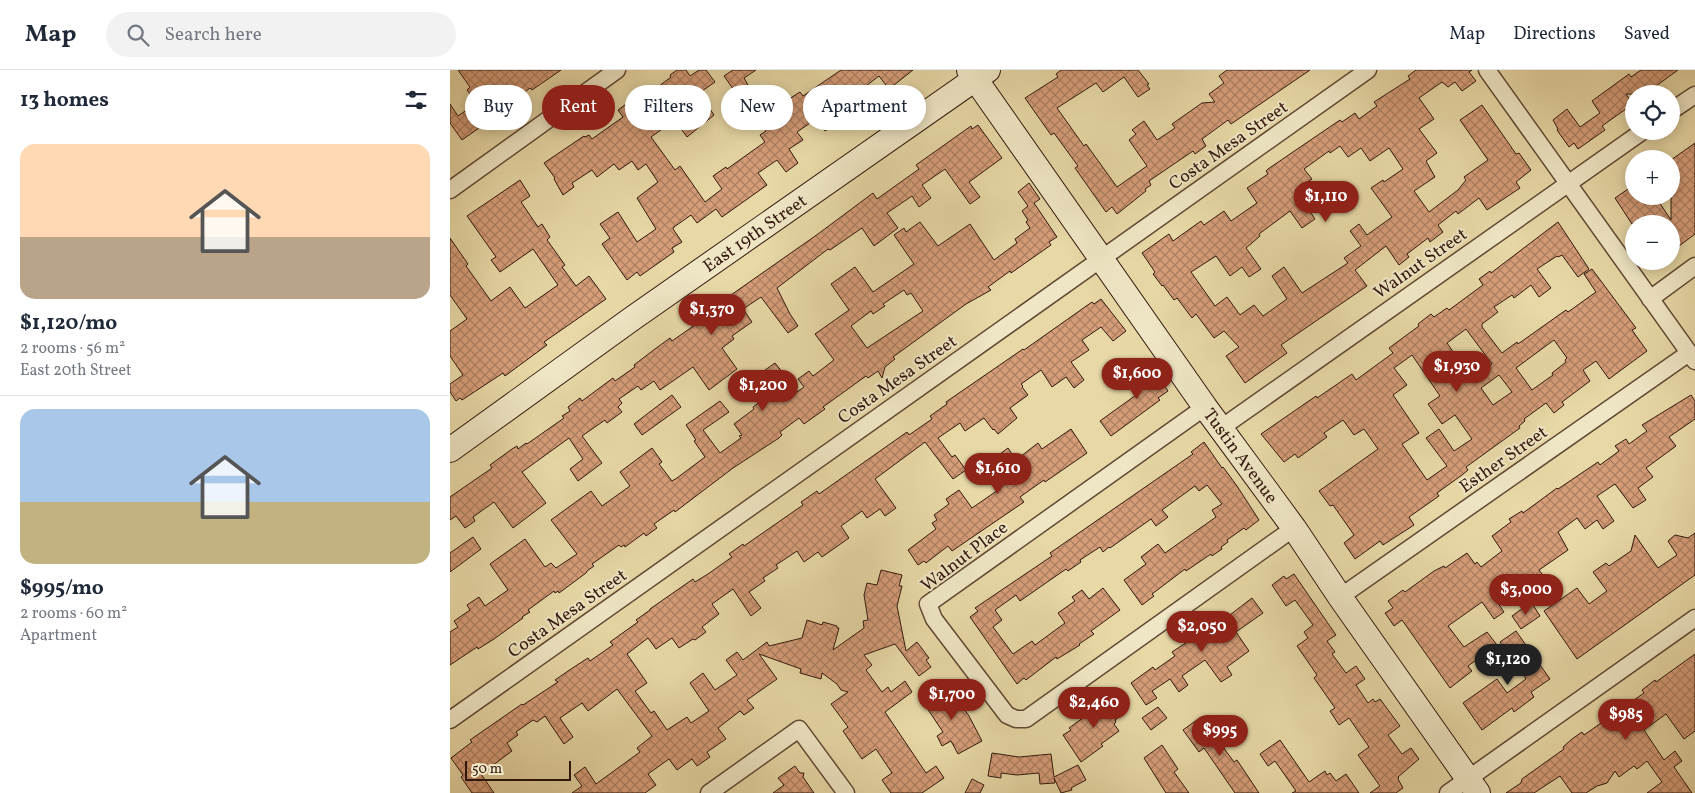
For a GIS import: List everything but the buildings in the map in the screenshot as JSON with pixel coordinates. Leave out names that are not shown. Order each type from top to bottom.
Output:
[{"type":"street","points":[[450,190],[617,70]]},
{"type":"street","name":"Costa Mesa Street","points":[[450,720],[1368,70]]},
{"type":"street","points":[[1487,70],[1692,357]]},
{"type":"street","name":"Tustin Avenue","points":[[977,73],[1102,259],[1205,407],[1294,528],[1473,786]]},
{"type":"street","name":"East 19th Street","points":[[450,450],[977,73]]},
{"type":"street","points":[[1680,105],[1695,95]]},
{"type":"street","name":"Walnut Street","points":[[1221,428],[1630,140]]},
{"type":"street","points":[[1650,299],[1695,266]]},
{"type":"street","name":"Esther Street","points":[[1340,596],[1692,357]]},
{"type":"street","name":"Walnut Place","points":[[1205,407],[928,604],[934,619],[1007,715],[1026,719],[1294,528]]},
{"type":"street","points":[[1448,793],[1473,786],[1695,618]]},
{"type":"street","points":[[709,793],[799,729],[846,793]]}]
